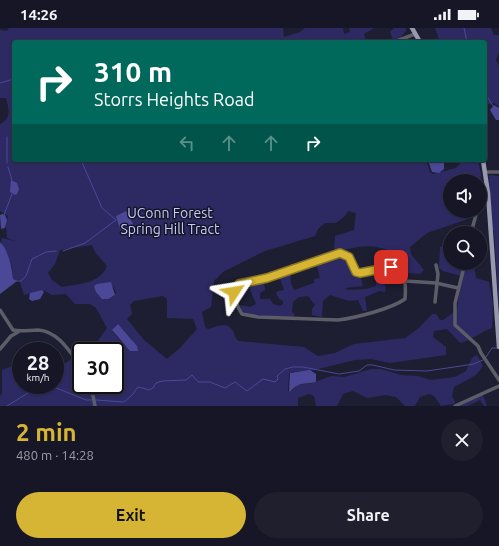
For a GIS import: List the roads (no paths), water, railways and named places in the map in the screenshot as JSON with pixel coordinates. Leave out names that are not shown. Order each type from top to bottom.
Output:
[{"type":"main road","points":[[412,28],[419,40]]},
{"type":"main road","points":[[482,162],[485,172]]},
{"type":"main road","points":[[487,197],[499,347]]},
{"type":"street","points":[[400,40],[416,34]]},
{"type":"street","points":[[485,172],[499,172]]},
{"type":"street","points":[[340,253],[349,257],[356,272],[366,273],[396,267],[400,270],[405,281],[405,299],[401,302],[350,318],[338,320],[264,317],[242,314],[239,310],[234,292],[239,284],[267,278],[340,253]]},
{"type":"street","points":[[435,302],[438,269],[436,265]]},
{"type":"street","points":[[463,270],[454,308],[455,325],[474,341],[499,380]]},
{"type":"street","points":[[405,281],[436,283],[458,288]]},
{"type":"street","points":[[0,310],[11,329],[11,336]]},
{"type":"street","points":[[11,329],[19,331],[48,331],[61,342],[72,356]]},
{"type":"street","points":[[0,349],[11,336],[19,331]]},
{"type":"street","points":[[455,406],[499,386]]},
{"type":"street","points":[[93,394],[95,406]]},
{"type":"waterway","points":[[464,28],[467,40]]},
{"type":"waterway","points":[[0,83],[12,80]]},
{"type":"waterway","points":[[487,96],[493,106]]},
{"type":"waterway","points":[[7,137],[7,163]]},
{"type":"waterway","points":[[82,162],[102,208],[116,220]]},
{"type":"waterway","points":[[8,167],[12,180]]},
{"type":"waterway","points":[[4,215],[12,194]]},
{"type":"waterway","points":[[63,251],[85,243],[116,220]]},
{"type":"waterway","points":[[16,281],[21,281],[26,276],[32,259],[46,252],[56,251]]},
{"type":"waterway","points":[[486,357],[492,348],[497,348]]},
{"type":"waterway","points":[[96,400],[124,402],[139,387],[149,390],[153,388],[156,383],[162,381],[186,380],[192,375],[198,382],[210,382],[225,388],[235,382],[247,391],[263,379],[275,382],[278,379],[277,376],[285,369],[293,367],[303,367],[339,374],[359,371],[367,365],[394,370],[427,371],[474,364],[483,360]]},
{"type":"waterway","points":[[7,406],[36,388],[49,385],[86,400],[92,400]]},
{"type":"park label","name":"UConn Forest Spring Hill Tract","points":[[170,222]]}]
